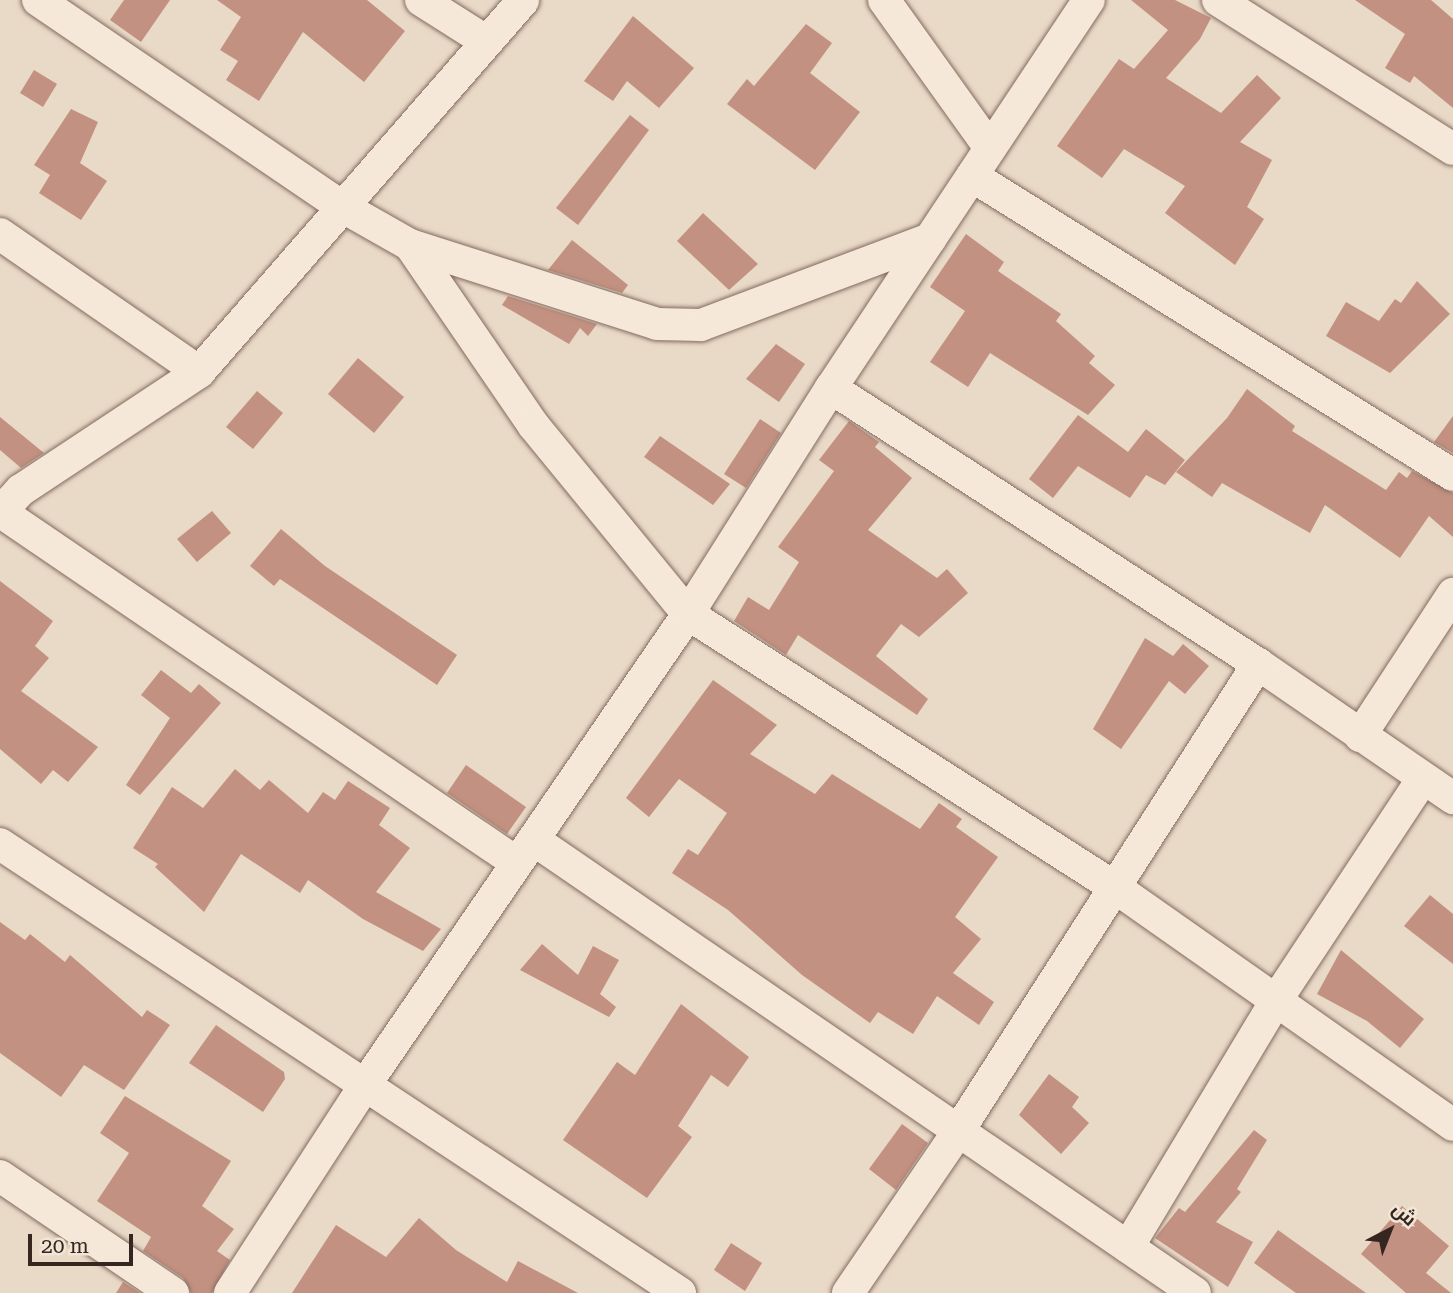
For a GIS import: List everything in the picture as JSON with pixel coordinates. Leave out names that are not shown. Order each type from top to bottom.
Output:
[{"type":"street","points":[[37,0],[343,207],[410,245],[657,324],[701,325],[930,239]]},
{"type":"street","points":[[421,0],[484,40]]},
{"type":"street","points":[[523,0],[484,40],[199,372],[5,498],[526,852],[960,1130],[1195,1293]]},
{"type":"street","points":[[884,0],[990,148]]},
{"type":"street","points":[[230,1293],[367,1082],[688,614],[831,388],[1089,0]]},
{"type":"street","points":[[1218,0],[1453,149]]},
{"type":"street","points":[[972,176],[1453,475]]},
{"type":"street","points":[[0,234],[199,372]]},
{"type":"street","points":[[410,245],[534,426],[688,614],[1116,888],[1453,1125]]},
{"type":"street","points":[[831,388],[1258,664],[1453,798]]},
{"type":"street","points":[[1360,736],[1453,594]]},
{"type":"street","points":[[848,1293],[960,1130],[1258,664]]},
{"type":"street","points":[[1128,1247],[1275,1002],[1423,778]]},
{"type":"street","points":[[0,844],[367,1082],[680,1293]]},
{"type":"street","points":[[0,1176],[173,1293]]},
{"type":"building","points":[[124,0],[170,0],[141,42],[110,20]]},
{"type":"building","points":[[217,0],[367,0],[405,31],[364,82],[303,32],[259,101],[226,80],[238,61],[220,50],[241,17]]},
{"type":"building","points":[[1131,0],[1175,0],[1211,18],[1200,39],[1166,78],[1221,113],[1257,75],[1281,98],[1240,142],[1272,160],[1247,207],[1264,219],[1235,265],[1165,213],[1185,186],[1124,149],[1102,178],[1057,146],[1119,59],[1134,69],[1168,30]]},
{"type":"building","points":[[1355,0],[1431,0],[1453,19],[1453,108],[1414,76],[1410,83],[1385,68],[1405,34]]},
{"type":"building","points":[[633,16],[694,68],[659,108],[627,81],[613,101],[584,81]]},
{"type":"building","points":[[806,24],[832,43],[810,73],[860,112],[815,170],[727,104],[747,79],[754,86]]},
{"type":"building","points":[[34,70],[57,84],[43,107],[20,93]]},
{"type":"building","points":[[71,109],[98,122],[80,163],[107,181],[81,220],[39,193],[50,175],[34,165]]},
{"type":"building","points":[[630,115],[649,130],[578,225],[556,208]]},
{"type":"building","points":[[703,213],[758,264],[729,290],[677,241]]},
{"type":"building","points":[[966,234],[1004,262],[998,271],[1061,314],[1056,321],[1095,356],[1089,363],[1115,385],[1088,415],[990,353],[968,387],[930,362],[965,311],[930,287]]},
{"type":"building","points":[[572,240],[628,285],[622,293],[548,270]]},
{"type":"building","points":[[1417,281],[1450,314],[1390,373],[1326,336],[1346,302],[1379,321],[1395,299],[1401,303]]},
{"type":"building","points":[[508,296],[597,324],[588,336],[580,328],[569,344],[502,305]]},
{"type":"building","points":[[776,344],[805,364],[779,402],[746,379]]},
{"type":"building","points":[[358,358],[404,397],[374,433],[328,394]]},
{"type":"building","points":[[1247,389],[1295,426],[1292,431],[1386,490],[1399,472],[1407,478],[1412,471],[1453,493],[1453,537],[1429,516],[1400,558],[1325,505],[1310,533],[1222,483],[1212,497],[1176,472],[1227,418]]},
{"type":"building","points":[[257,391],[283,413],[253,449],[226,427]]},
{"type":"building","points":[[1078,415],[1128,452],[1146,429],[1185,460],[1165,485],[1146,475],[1130,498],[1078,466],[1053,498],[1029,479]]},
{"type":"building","points":[[1453,416],[1453,453],[1434,442]]},
{"type":"building","points":[[0,417],[44,453],[21,468],[0,450]]},
{"type":"building","points":[[760,419],[781,433],[746,488],[724,474]]},
{"type":"building","points":[[849,421],[879,442],[875,447],[912,478],[868,530],[937,578],[947,569],[968,593],[919,637],[901,624],[876,656],[928,699],[917,715],[798,635],[786,655],[734,621],[748,597],[769,610],[799,562],[778,547],[834,471],[819,460]]},
{"type":"building","points":[[660,436],[730,484],[713,505],[644,457]]},
{"type":"building","points":[[212,511],[231,533],[197,562],[177,539]]},
{"type":"building","points":[[281,529],[325,566],[457,655],[437,685],[280,579],[274,586],[250,566]]},
{"type":"building","points":[[0,581],[53,621],[35,646],[49,658],[21,691],[98,747],[68,782],[53,770],[41,784],[0,749]]},
{"type":"building","points":[[1145,638],[1173,656],[1183,644],[1209,666],[1185,694],[1169,681],[1121,749],[1093,729]]},
{"type":"building","points":[[161,670],[191,693],[199,684],[221,703],[140,795],[126,785],[170,718],[141,695]]},
{"type":"building","points":[[713,680],[777,725],[750,754],[815,794],[832,774],[920,829],[939,803],[962,819],[956,827],[998,857],[955,917],[981,939],[953,973],[994,1002],[979,1025],[937,996],[913,1034],[878,1012],[870,1023],[802,975],[728,910],[672,873],[688,849],[698,855],[727,813],[679,779],[649,817],[626,798]]},
{"type":"building","points":[[466,765],[526,807],[507,834],[447,793]]},
{"type":"building","points":[[235,769],[260,790],[269,780],[308,813],[323,792],[335,800],[348,781],[390,808],[379,825],[410,848],[376,892],[441,929],[423,951],[363,919],[308,880],[300,893],[241,854],[204,912],[155,867],[158,864],[133,848],[172,787],[203,808]]},
{"type":"building","points":[[1430,895],[1453,914],[1453,964],[1404,926]]},
{"type":"building","points":[[0,922],[25,940],[30,934],[65,962],[70,955],[142,1017],[147,1010],[170,1025],[124,1090],[84,1065],[61,1097],[0,1053]]},
{"type":"building","points":[[542,944],[578,975],[593,946],[619,960],[600,994],[616,1007],[609,1017],[520,970]]},
{"type":"building","points":[[1341,950],[1424,1019],[1400,1048],[1367,1021],[1317,994]]},
{"type":"building","points":[[681,1004],[749,1057],[728,1087],[711,1075],[678,1126],[692,1137],[647,1198],[563,1140],[617,1062],[635,1075]]},
{"type":"building","points":[[216,1025],[284,1072],[285,1079],[263,1112],[189,1063]]},
{"type":"building","points":[[1049,1074],[1079,1097],[1072,1107],[1089,1123],[1061,1154],[1019,1115]]},
{"type":"building","points":[[125,1096],[231,1161],[202,1206],[234,1229],[217,1251],[230,1260],[212,1293],[191,1293],[183,1278],[143,1251],[151,1237],[97,1201],[129,1153],[100,1133]]},
{"type":"building","points":[[902,1124],[928,1143],[896,1190],[869,1169]]},
{"type":"building","points":[[1254,1130],[1267,1140],[1237,1189],[1241,1192],[1216,1222],[1253,1242],[1228,1287],[1155,1238],[1179,1208],[1185,1212]]},
{"type":"building","points":[[1402,1206],[1449,1246],[1426,1273],[1451,1293],[1406,1293],[1361,1254]]},
{"type":"building","points":[[419,1218],[456,1250],[507,1282],[518,1261],[578,1293],[292,1293],[336,1225],[386,1257]]},
{"type":"building","points":[[1278,1230],[1366,1293],[1296,1293],[1254,1263]]},
{"type":"building","points":[[731,1243],[762,1263],[745,1291],[714,1270]]},
{"type":"building","points":[[123,1282],[140,1293],[116,1293]]}]
